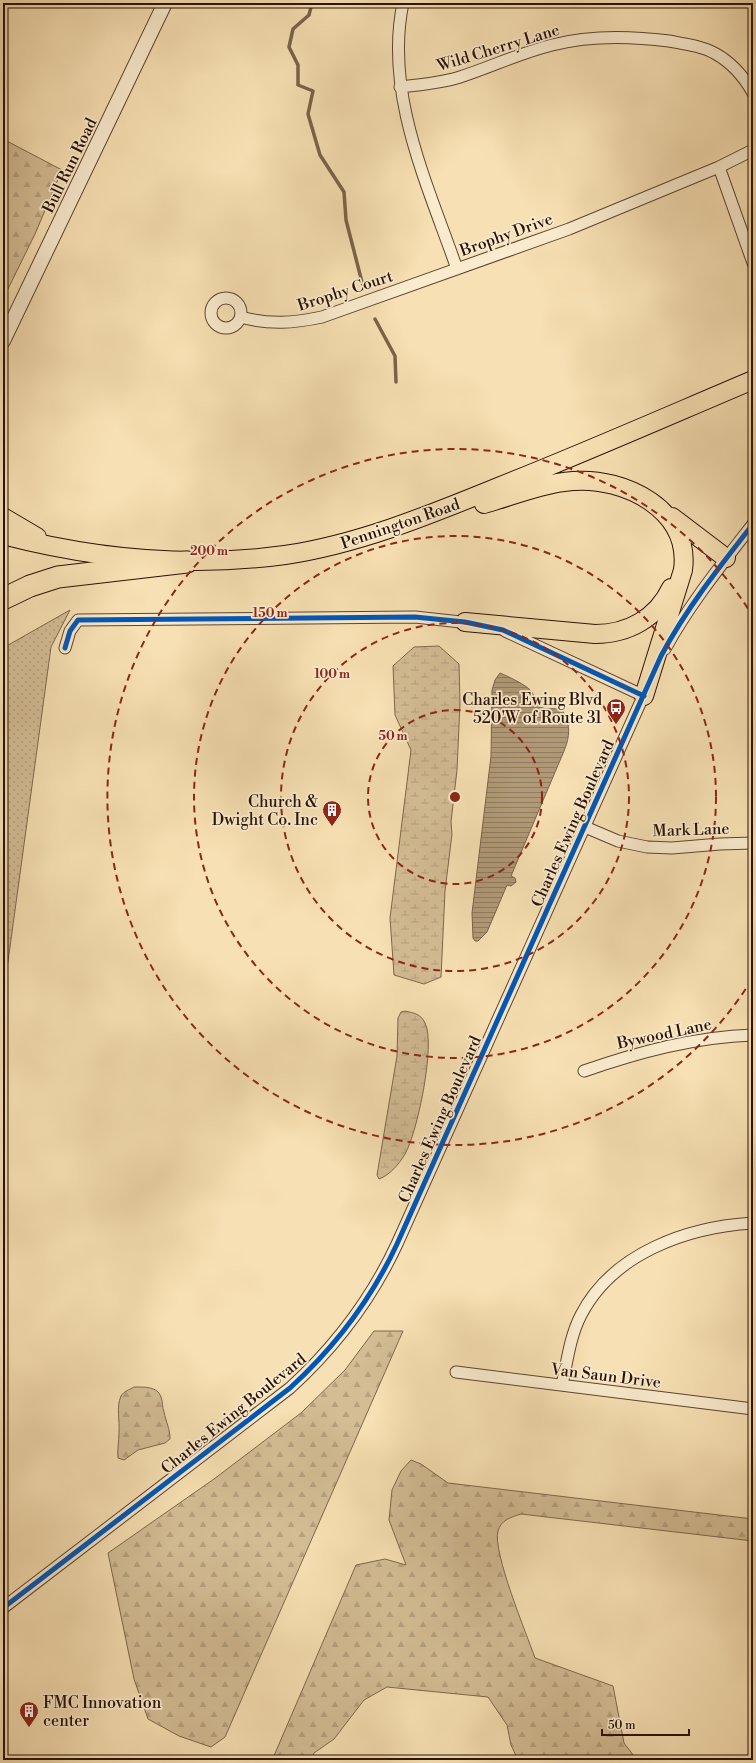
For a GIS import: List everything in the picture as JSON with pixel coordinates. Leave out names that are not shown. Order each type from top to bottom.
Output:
[{"type":"highway","points":[[3,600],[30,586],[63,576],[187,562]]},
{"type":"main road","name":"Pennington Road","points":[[3,535],[55,547],[100,555],[142,560],[187,562],[231,561],[287,555],[332,546],[390,529],[598,447],[753,380]]},
{"type":"main road","points":[[390,529],[557,484],[572,481],[594,481],[617,485],[638,494],[726,558]]},
{"type":"main road","points":[[644,696],[683,570],[683,548],[673,523],[661,510]]},
{"type":"main road","points":[[3,517],[55,547]]},
{"type":"main road","points":[[465,622],[595,634],[612,633],[633,626],[647,618],[659,606],[673,583],[678,567],[679,550],[673,523]]},
{"type":"street","name":"Bull Run Road","points":[[3,341],[165,3]]},
{"type":"street","name":"Brophy Drive","points":[[403,3],[398,60],[400,87],[410,134],[457,269],[569,228],[719,167],[753,150]]},
{"type":"street","name":"Wild Cherry Lane","points":[[400,87],[429,84],[458,78],[522,53],[553,44],[616,36],[684,44],[709,51],[730,64],[738,72],[753,93]]},
{"type":"street","points":[[719,167],[753,263]]},
{"type":"street","name":"Brophy Court","points":[[241,317],[259,322],[301,322],[322,317],[457,269]]},
{"type":"street","name":"Charles Ewing Boulevard","points":[[3,1608],[290,1388],[327,1352],[359,1311],[386,1267],[397,1244],[672,637],[726,558],[753,524]]},
{"type":"street","points":[[65,648],[70,631],[78,620],[415,617],[465,622],[492,627],[514,634],[644,696]]},
{"type":"street","name":"Mark Lane","points":[[585,827],[618,841],[647,847],[672,848],[753,843]]},
{"type":"street","name":"Bywood Lane","points":[[584,1071],[626,1056],[669,1045],[705,1039],[753,1034]]},
{"type":"street","points":[[562,1385],[574,1334],[580,1316],[603,1282],[617,1269],[634,1258],[683,1236],[710,1228],[753,1223]]},
{"type":"street","name":"Van Saun Drive","points":[[456,1372],[753,1410]]},
{"type":"green space","points":[[3,139],[62,170],[35,234],[3,299]]},
{"type":"green space","points":[[70,610],[51,647],[3,998],[3,648]]},
{"type":"green space","points":[[439,646],[459,664],[460,703],[457,770],[451,822],[452,834],[445,891],[441,977],[424,984],[394,975],[390,918],[411,750],[395,715],[393,666],[414,647]]},
{"type":"green space","points":[[405,1011],[414,1013],[421,1018],[425,1023],[428,1034],[427,1068],[424,1089],[415,1128],[405,1154],[394,1169],[379,1179],[377,1175],[397,1056],[398,1018],[401,1012]]},
{"type":"green space","points":[[374,1331],[403,1331],[225,1737],[211,1747],[179,1736],[148,1719],[134,1679],[108,1553],[214,1479],[301,1413],[345,1370]]},
{"type":"green space","points":[[134,1387],[150,1388],[159,1393],[162,1399],[170,1439],[165,1443],[138,1450],[124,1460],[118,1458],[119,1405],[122,1394]]},
{"type":"green space","points":[[411,1460],[421,1464],[448,1483],[753,1519],[753,1541],[521,1514],[507,1520],[499,1527],[498,1541],[500,1556],[518,1613],[535,1658],[613,1686],[624,1743],[637,1760],[518,1760],[511,1745],[507,1725],[488,1697],[387,1687],[364,1700],[334,1739],[314,1753],[311,1760],[282,1760],[273,1758],[356,1565],[385,1559],[406,1565],[389,1520],[392,1490],[401,1471]]},
{"type":"shaded area","points":[[500,673],[526,686],[532,692],[535,703],[538,706],[562,710],[567,720],[569,730],[564,751],[511,876],[515,878],[516,882],[511,886],[507,885],[487,932],[478,941],[475,941],[473,938],[472,913],[491,756],[492,690],[495,680]]},
{"type":"waterway","points":[[312,3],[309,15],[293,29],[289,47],[298,65],[298,85],[313,91],[308,114],[320,155],[344,192],[346,220],[363,286]]},
{"type":"waterway","points":[[375,319],[395,356],[396,382]]},
{"type":"cycle path","points":[[3,1608],[290,1388],[337,1339],[364,1303],[387,1265],[397,1244],[661,656],[692,605],[753,524]]},
{"type":"cycle path","points":[[65,648],[70,631],[78,620],[415,617],[465,622],[503,630],[644,696]]},
{"type":"place","name":"Charles Ewing Blvd 520'W of Route 31","points":[[616,725]]},
{"type":"place","name":"Church & Dwight Co. Inc","points":[[332,827]]},
{"type":"place","name":"FMC Innovation center","points":[[29,1728]]}]
